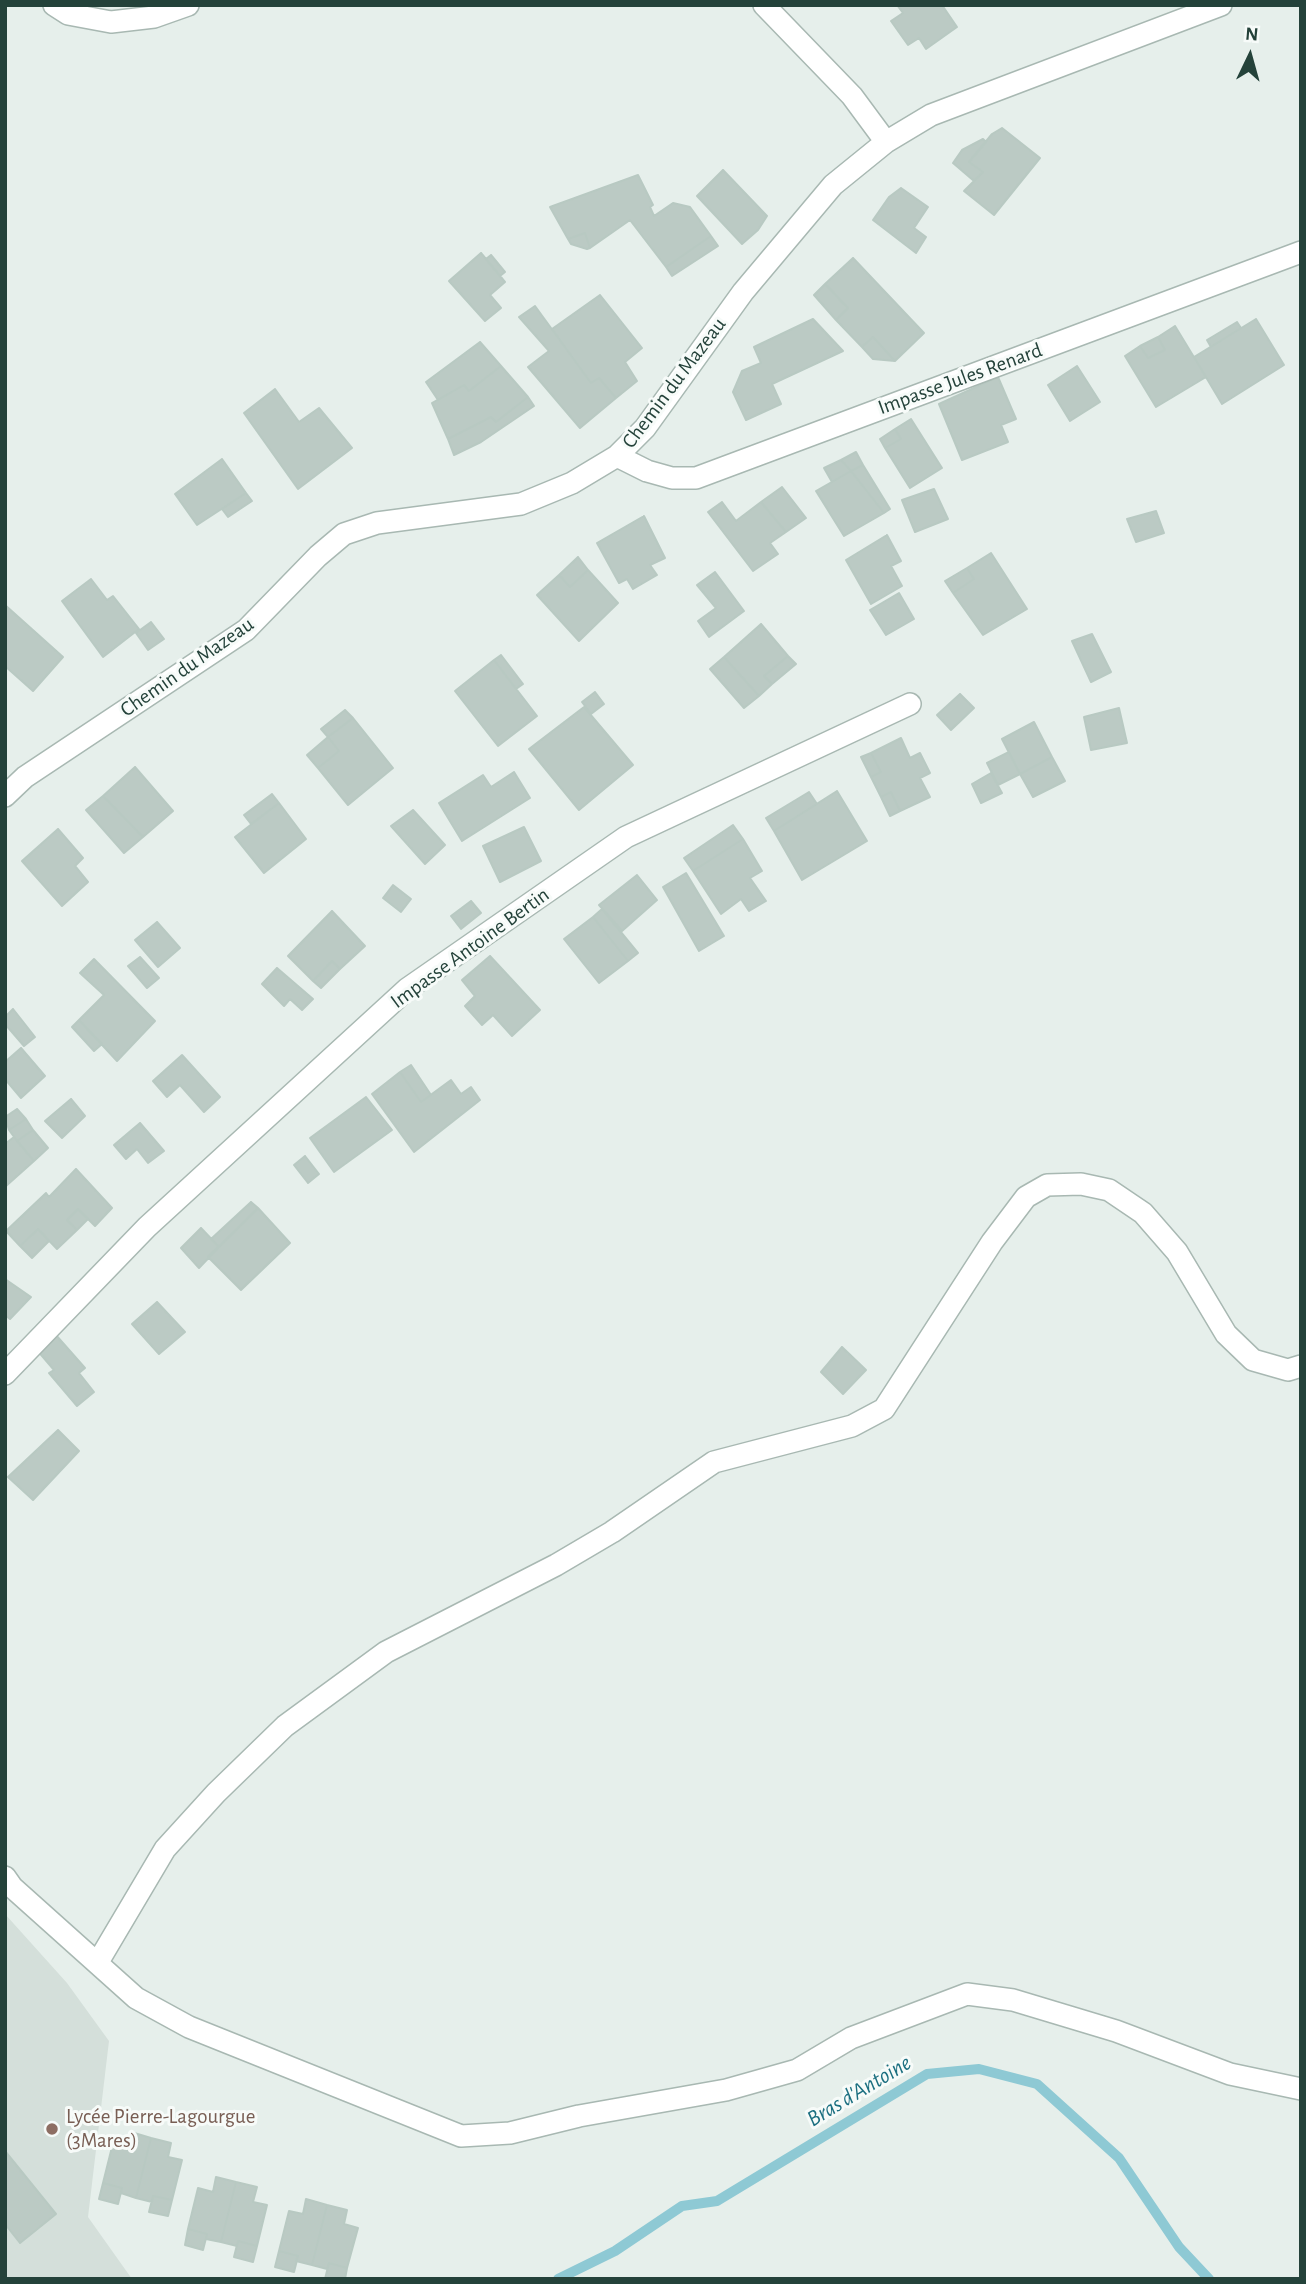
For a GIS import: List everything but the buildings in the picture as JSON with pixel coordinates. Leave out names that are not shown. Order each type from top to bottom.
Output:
[{"type":"street","points":[[54,5],[68,14],[111,23],[154,17],[188,5]]},
{"type":"street","points":[[764,5],[852,96],[886,142]]},
{"type":"street","name":"Chemin du Mazeau","points":[[5,796],[25,777],[246,630],[318,556],[344,534],[377,523],[521,504],[572,483],[617,456],[645,428],[743,292],[833,185],[886,142],[931,116],[1221,5]]},
{"type":"street","name":"Impasse Jules Renard","points":[[617,456],[647,471],[672,478],[696,478],[1301,252]]},
{"type":"street","name":"Impasse Antoine Bertin","points":[[5,1374],[147,1227],[407,989],[626,837],[910,704]]},
{"type":"street","points":[[98,1962],[165,1849],[216,1793],[285,1726],[386,1652],[568,1559],[714,1462],[852,1426],[884,1409],[992,1242],[1026,1197],[1047,1185],[1081,1184],[1109,1190],[1143,1213],[1177,1252],[1226,1334],[1253,1360],[1288,1370],[1301,1366]]},
{"type":"street","points":[[5,1877],[12,1887],[136,1998],[189,2027],[461,2136],[510,2133],[579,2116],[738,2087],[797,2070],[851,2038],[967,1994],[1013,2000],[1116,2031],[1230,2074],[1301,2089]]},
{"type":"shaded area","name":"Lycée Pierre-Lagourgue (3Mares)","points":[[5,1914],[67,1983],[109,2041],[88,2217],[132,2279],[5,2279]]},
{"type":"waterway","name":"Bras d'Antoine","points":[[558,2279],[615,2251],[682,2206],[717,2201],[927,2074],[979,2069],[1037,2084],[1119,2158],[1179,2247],[1209,2279]]},
{"type":"place","name":"Lycée Pierre-Lagourgue (3Mares)","points":[[52,2129]]}]
